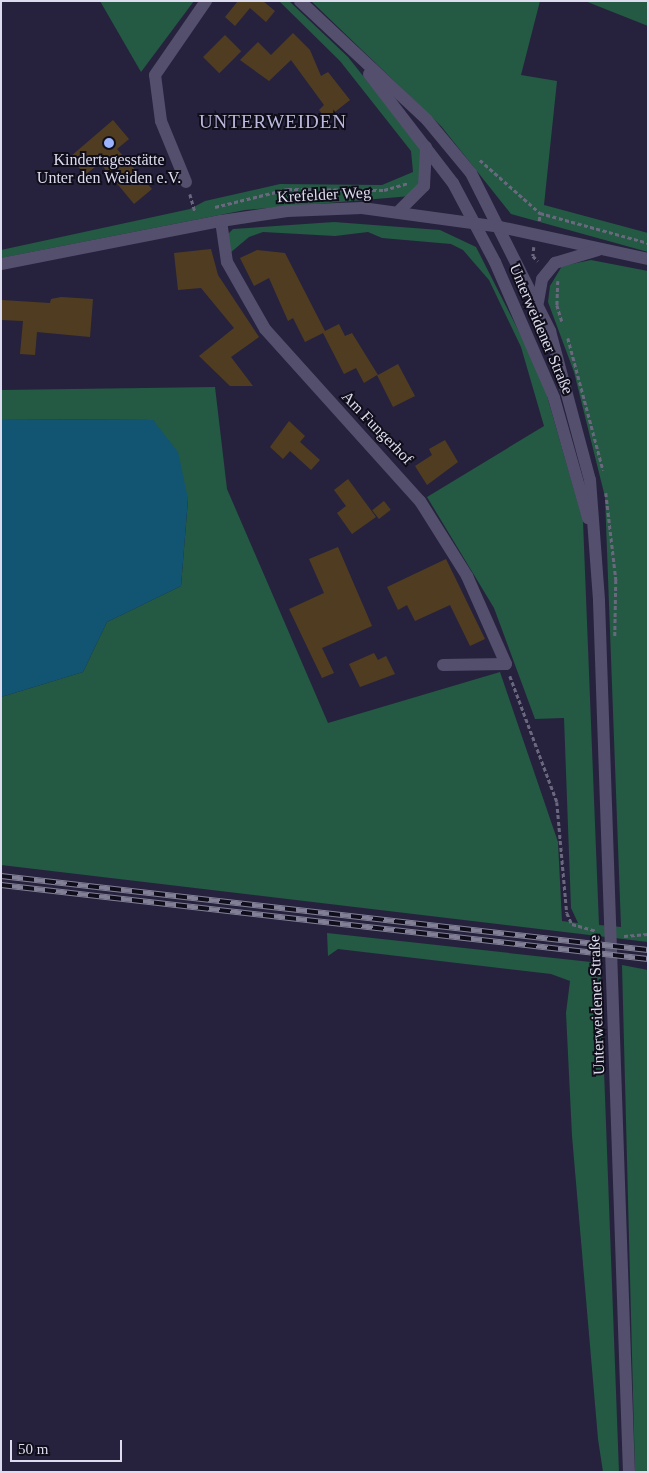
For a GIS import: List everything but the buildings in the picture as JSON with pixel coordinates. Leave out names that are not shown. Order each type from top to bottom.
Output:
[{"type":"street","points":[[186,182],[161,121],[155,76],[206,1]]},
{"type":"street","name":"Unterweidener Straße","points":[[300,1],[427,120],[471,173],[538,303],[572,403],[590,480],[609,892],[630,1472]]},
{"type":"street","name":"Unterweidener Straße","points":[[332,30],[453,183],[474,222],[554,398],[593,537]]},
{"type":"street","points":[[400,210],[424,186],[426,147]]},
{"type":"street","name":"Krefelder Weg","points":[[1,264],[222,221],[287,211],[400,210],[500,227],[648,259]]},
{"type":"street","name":"Am Fungerhof","points":[[222,221],[227,262],[265,329],[420,501],[467,576],[506,664]]},
{"type":"street","name":"Unterweidener Straße","points":[[538,303],[542,279],[555,263],[603,249]]},
{"type":"street","points":[[443,665],[506,664]]},
{"type":"path","points":[[484,164],[540,213],[648,243]]},
{"type":"path","points":[[186,182],[196,212]]},
{"type":"path","points":[[506,664],[557,802],[567,913],[581,929],[600,932]]},
{"type":"path","points":[[620,935],[648,934]]},
{"type":"green space","points":[[100,1],[194,1],[141,72]]},
{"type":"green space","points":[[279,1],[289,1],[348,57],[422,150],[426,174],[411,196],[245,210],[1,258],[1,250],[190,209],[205,201],[280,184],[382,185],[413,172],[411,151],[340,61]]},
{"type":"green space","points":[[311,1],[540,1],[521,75],[557,81],[544,205],[648,233],[648,252],[511,214],[441,126]]},
{"type":"green space","points":[[585,1],[648,1],[648,26]]},
{"type":"green space","points":[[334,222],[440,230],[476,247],[541,375],[583,521],[599,925],[621,927],[605,497],[574,372],[548,302],[550,286],[562,266],[591,260],[648,271],[648,942],[1,865],[1,697],[83,672],[107,622],[181,586],[188,499],[153,420],[1,419],[1,390],[215,387],[227,489],[328,723],[500,672],[558,842],[562,921],[578,923],[571,908],[564,718],[535,719],[494,608],[427,497],[544,426],[521,347],[489,280],[463,250],[451,244],[382,238],[368,232],[335,236],[263,232],[249,237],[230,253],[227,235],[233,229]]},
{"type":"green space","points":[[327,933],[600,963],[619,1472],[603,1472],[598,1439],[572,1136],[566,1013],[570,981],[551,974],[338,949],[328,956]]},
{"type":"green space","points":[[622,965],[648,970],[648,1472],[635,1472]]},
{"type":"water","points":[[1,419],[153,420],[178,452],[188,499],[181,586],[107,622],[83,672],[1,697]]},
{"type":"railway","points":[[1,876],[648,950]]},
{"type":"railway","points":[[1,885],[648,959]]},
{"type":"place","name":"Kindertagesstätte Unter den Weiden e.V.","points":[[109,143]]},
{"type":"district","name":"UNTERWEIDEN","points":[[273,122]]}]
